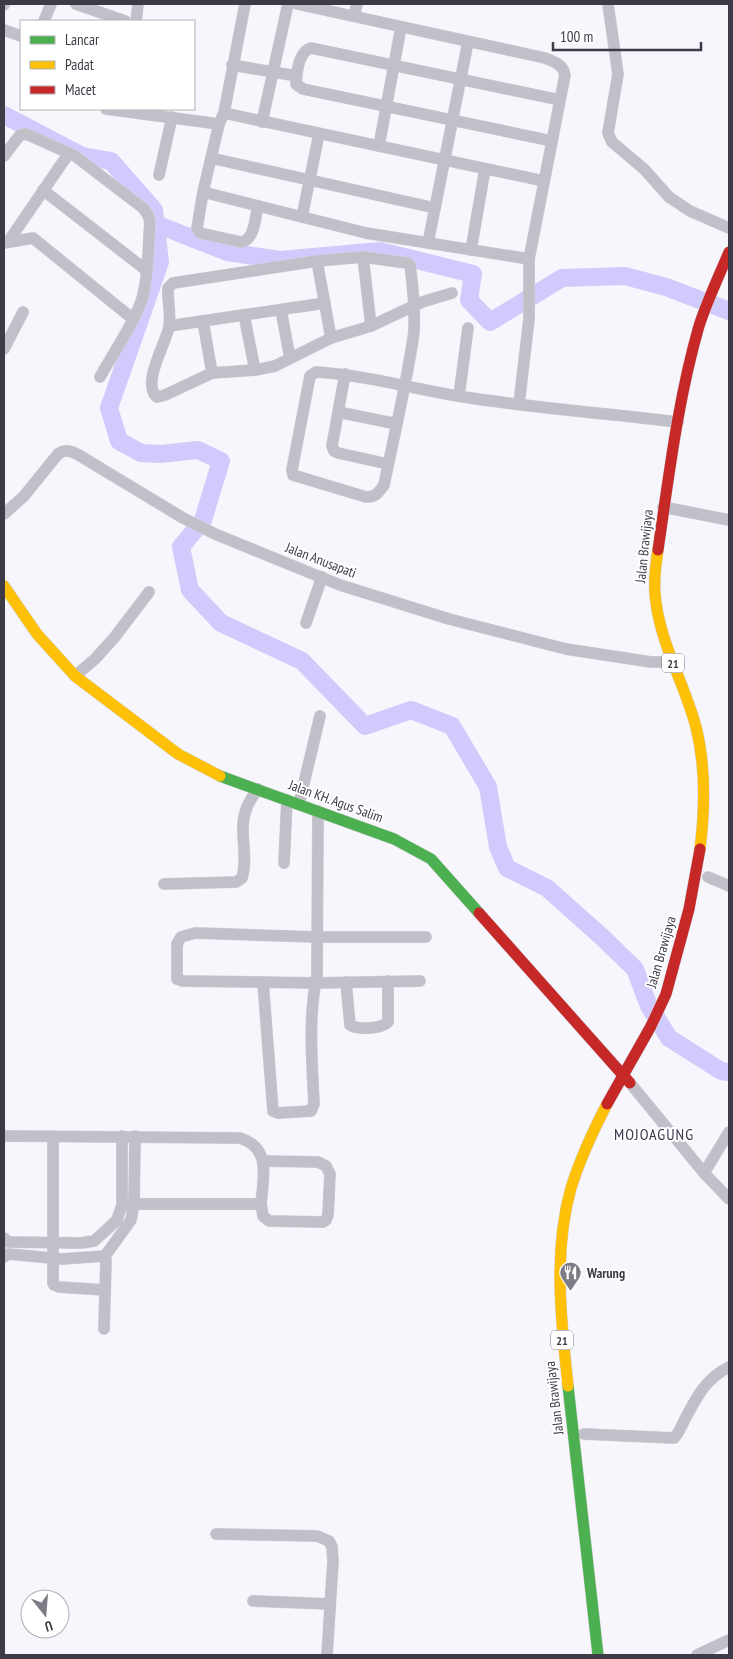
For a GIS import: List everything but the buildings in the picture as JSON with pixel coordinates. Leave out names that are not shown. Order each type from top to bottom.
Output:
[{"type":"main road","name":"Jalan Brawijaya","points":[[664,1011],[696,875],[702,835],[704,791],[697,730],[679,662],[665,594],[669,507],[678,422],[691,360],[720,284],[729,252]]},
{"type":"main road","name":"Jalan Brawijaya","points":[[701,363],[708,317],[722,298]]},
{"type":"main road","name":"Jalan Brawijaya","points":[[669,507],[683,460]]},
{"type":"main road","name":"Jalan KH. Agus Salim","points":[[4,586],[37,634],[75,676],[178,754],[221,776],[394,839],[431,859],[626,1078]]},
{"type":"main road","name":"Jalan Brawijaya","points":[[679,662],[697,697],[709,742],[713,825],[704,892]]},
{"type":"main road","name":"Jalan Brawijaya","points":[[598,1655],[588,1509],[566,1377],[561,1322],[560,1280],[562,1244],[571,1190],[594,1129],[648,1040],[683,974]]},
{"type":"main road","name":"Jalan Brawijaya","points":[[585,1182],[626,1078]]},
{"type":"main road","points":[[572,1253],[576,1217]]},
{"type":"main road","name":"Jalan Brawijaya","points":[[574,1333],[591,1489]]},
{"type":"main road","points":[[602,1584],[609,1655]]},
{"type":"street","points":[[44,20],[51,4]]},
{"type":"street","points":[[76,4],[122,20]]},
{"type":"street","points":[[136,20],[138,4]]},
{"type":"street","points":[[245,4],[222,119],[203,192],[197,224],[200,233],[241,242],[246,241],[250,236],[258,206]]},
{"type":"street","points":[[262,122],[288,4]]},
{"type":"street","points":[[297,4],[545,58],[564,69],[565,75],[529,259],[529,319],[519,404]]},
{"type":"street","points":[[354,16],[357,4]]},
{"type":"street","points":[[608,4],[618,74],[608,133],[612,142],[644,169],[669,197],[690,211],[729,228]]},
{"type":"street","points":[[379,146],[401,27]]},
{"type":"street","points":[[4,30],[20,36]]},
{"type":"street","points":[[428,243],[468,42]]},
{"type":"street","points":[[552,141],[303,88],[296,84],[297,76],[302,54],[306,49],[311,48],[560,100]]},
{"type":"street","points":[[232,65],[297,76]]},
{"type":"street","points":[[123,110],[172,117],[262,122],[544,181]]},
{"type":"street","points":[[159,175],[172,117]]},
{"type":"street","points":[[4,156],[18,137],[23,134],[33,137],[75,156],[143,208],[148,215],[150,222],[143,296],[133,319],[100,377]]},
{"type":"street","points":[[302,217],[319,134]]},
{"type":"street","points":[[6,242],[68,153]]},
{"type":"street","points":[[211,158],[435,208]]},
{"type":"street","points":[[471,250],[485,169]]},
{"type":"street","points":[[43,190],[146,270]]},
{"type":"street","points":[[203,192],[366,233],[529,259]]},
{"type":"street","points":[[18,227],[133,319]]},
{"type":"street","points":[[6,242],[33,238]]},
{"type":"street","points":[[363,258],[371,326]]},
{"type":"street","points":[[452,293],[413,305],[371,326],[331,338],[275,366],[255,370],[212,373],[165,396],[157,397],[154,395],[152,384],[154,371],[169,326],[168,288],[172,283],[317,261],[363,258],[409,264],[413,287],[413,305],[414,332],[405,386],[384,485],[377,494],[372,497],[366,497],[317,483],[292,473],[310,376],[316,372],[345,374],[405,386],[459,396],[678,422]]},
{"type":"street","points":[[317,261],[331,338]]},
{"type":"street","points":[[169,326],[325,303]]},
{"type":"street","points":[[281,310],[290,358]]},
{"type":"street","points":[[4,349],[23,312]]},
{"type":"street","points":[[244,315],[255,370]]},
{"type":"street","points":[[203,322],[212,373]]},
{"type":"street","points":[[459,396],[468,328]]},
{"type":"street","points":[[345,374],[332,446],[334,451],[388,464]]},
{"type":"street","points":[[338,412],[397,424]]},
{"type":"street","name":"Jalan Anusapati","points":[[4,514],[24,496],[58,454],[64,450],[69,450],[183,518],[215,534],[340,585],[449,618],[566,649],[651,662],[679,662]]},
{"type":"street","points":[[669,507],[729,520]]},
{"type":"street","points":[[306,623],[322,577]]},
{"type":"street","points":[[75,676],[101,652],[149,592]]},
{"type":"street","points":[[299,804],[320,716]]},
{"type":"street","points":[[164,884],[236,882],[242,878],[244,869],[244,816],[249,802],[258,789]]},
{"type":"street","points":[[284,863],[287,800]]},
{"type":"street","points":[[263,982],[273,1111],[278,1113],[311,1111],[313,1108],[312,1000],[318,937],[318,811]]},
{"type":"street","points":[[708,869],[729,886]]},
{"type":"street","points":[[420,981],[263,982],[179,980],[177,979],[177,944],[178,939],[184,935],[195,934],[426,938]]},
{"type":"street","points":[[346,982],[350,1025],[363,1027],[382,1026],[388,1022],[388,981]]},
{"type":"street","points":[[626,1078],[704,1173],[729,1199]]},
{"type":"street","points":[[704,1173],[729,1132]]},
{"type":"street","points":[[4,1136],[240,1138],[253,1145],[264,1161],[261,1204],[263,1216],[269,1221],[323,1222],[326,1220],[328,1215],[330,1174],[326,1166],[318,1162],[264,1161]]},
{"type":"street","points":[[53,1136],[52,1258],[54,1285],[59,1287],[105,1290]]},
{"type":"street","points":[[104,1329],[105,1256],[131,1220],[122,1136]]},
{"type":"street","points":[[105,1256],[52,1258],[6,1255],[6,1240],[81,1243],[94,1241],[117,1220],[128,1204],[135,1136]]},
{"type":"street","points":[[128,1204],[261,1204]]},
{"type":"street","points":[[584,1434],[674,1438],[696,1397],[705,1385],[729,1367]]},
{"type":"street","points":[[216,1534],[317,1536],[329,1541],[332,1546],[333,1561],[326,1655]]},
{"type":"street","points":[[253,1601],[330,1604]]},
{"type":"street","points":[[698,1655],[729,1640]]},
{"type":"waterway","points":[[4,115],[82,156],[111,161],[154,210],[160,262],[109,408],[119,441],[141,453],[160,454],[198,450],[221,461],[203,520],[181,547],[190,590],[221,623],[302,661],[365,726],[411,710],[452,726],[488,787],[498,847],[507,868],[547,888],[635,969],[649,1006],[669,1038],[721,1071],[729,1072]]},
{"type":"waterway","points":[[156,224],[227,252],[280,260],[380,251],[473,274],[469,300],[490,322],[562,278],[625,276],[666,287],[729,311]]},
{"type":"traffic: fast","points":[[220,776],[394,839],[431,859],[479,913]]},
{"type":"traffic: fast","points":[[568,1386],[598,1655]]},
{"type":"traffic: slow","points":[[658,550],[655,570],[655,596],[659,619],[668,650],[696,727],[702,757],[704,803],[700,849]]},
{"type":"traffic: slow","points":[[4,586],[37,634],[75,676],[178,754],[220,776]]},
{"type":"traffic: slow","points":[[568,1386],[560,1286],[560,1261],[565,1212],[571,1188],[587,1145],[607,1104]]},
{"type":"traffic: jam","points":[[658,550],[685,381],[702,317],[729,252]]},
{"type":"traffic: jam","points":[[607,1104],[651,1026],[666,994],[689,909],[700,849]]},
{"type":"traffic: jam","points":[[479,913],[630,1083]]},
{"type":"place","name":"Warung","points":[[571,1292]]},
{"type":"district","name":"MOJOAGUNG","points":[[654,1134]]}]
